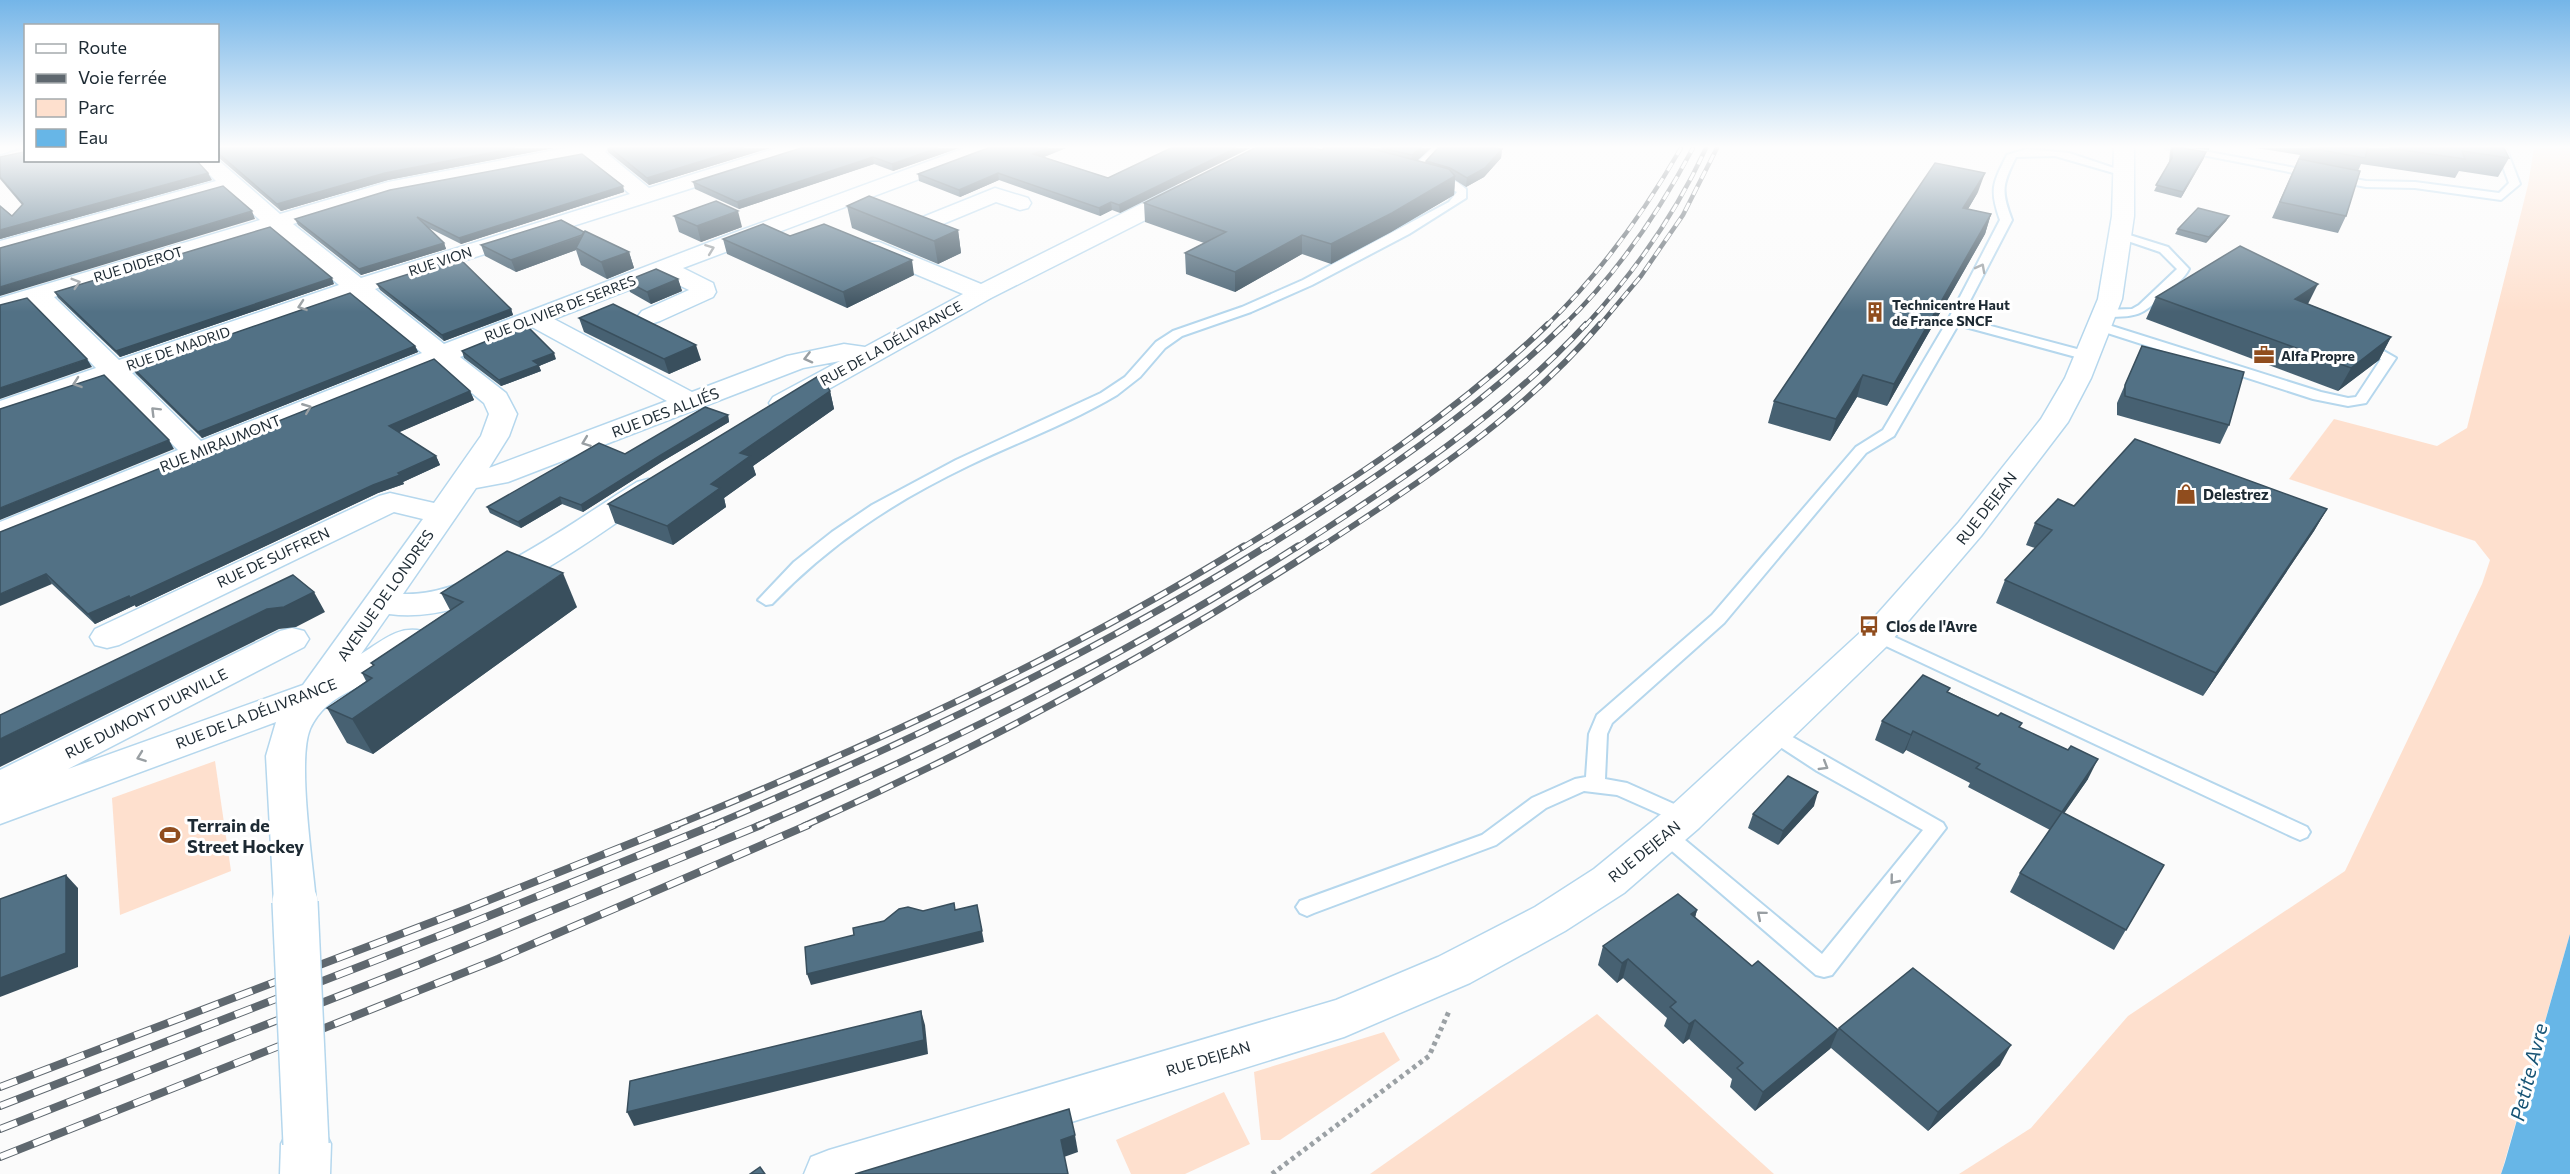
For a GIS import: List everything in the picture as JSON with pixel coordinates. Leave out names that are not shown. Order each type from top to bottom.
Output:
[{"type":"street","points":[[0,248],[161,203]]},
{"type":"street","name":"AVENUE DE LONDRES","points":[[254,203],[496,399],[503,414],[495,436],[466,480],[292,727],[285,756],[295,902],[305,1159]]},
{"type":"street","name":"RUE DIDEROT","points":[[0,306],[339,203]]},
{"type":"street","name":"RUE VION","points":[[357,287],[620,203]]},
{"type":"street","name":"RUE OLIVIER DE SERRES","points":[[440,354],[833,203]]},
{"type":"street","points":[[955,203],[965,207]]},
{"type":"street","points":[[926,224],[975,203]]},
{"type":"street","name":"RUE DE LA DÉLIVRANCE","points":[[759,418],[982,293],[1162,203]]},
{"type":"street","name":"RUE DEJEAN","points":[[829,1174],[1344,1017],[1454,970],[1550,919],[1609,881],[1676,826],[1877,635],[1963,538],[2054,422],[2110,299],[2120,235],[2122,203]]},
{"type":"street","points":[[797,216],[830,230]]},
{"type":"street","points":[[852,239],[982,293]]},
{"type":"street","points":[[651,316],[704,292],[704,288],[663,268]]},
{"type":"street","name":"RUE DE MADRID","points":[[0,410],[357,287]]},
{"type":"street","points":[[38,295],[197,453]]},
{"type":"street","points":[[534,318],[691,403]]},
{"type":"street","name":"RUE DES ALLIÉS","points":[[466,480],[497,476],[796,362],[844,352],[866,356]]},
{"type":"street","name":"RUE MIRAUMONT","points":[[0,533],[440,354]]},
{"type":"street","name":"RUE DE LA DÉLIVRANCE","points":[[0,809],[315,694],[364,669],[673,472]]},
{"type":"street","name":"RUE DE SUFFREN","points":[[107,636],[390,502],[442,514]]},
{"type":"street","name":"RUE DE LA DÉLIVRANCE","points":[[381,603],[424,607],[454,599],[526,565]]},
{"type":"street","name":"RUE DUMONT D'URVILLE","points":[[0,787],[292,639]]},
{"type":"lane","points":[[766,600],[804,561],[869,513],[958,465],[1110,394],[1139,371],[1167,339],[1243,311],[1351,263],[1454,203]]},
{"type":"lane","points":[[1595,785],[1598,734],[1604,720],[1718,619],[1861,450],[1889,433],[1954,320],[2006,220],[2000,203]]},
{"type":"lane","points":[[2097,331],[2147,308],[2165,288],[2180,276],[2183,269],[2177,258],[2159,247],[2120,235]]},
{"type":"lane","points":[[1954,320],[2097,331],[2318,396],[2348,402],[2361,400],[2389,358],[2349,339]]},
{"type":"lane","points":[[1877,635],[2300,832]]},
{"type":"lane","points":[[1307,907],[1489,840],[1539,803],[1582,784],[1595,785],[1620,788],[1676,826],[1824,968],[1936,828],[1824,766],[1775,734]]},
{"type":"path","points":[[1272,1174],[1429,1056],[1449,1016],[1454,970]]},
{"type":"green space","points":[[2524,203],[2570,203],[2570,934],[2501,1174],[1959,1174],[2031,1128],[2128,1016],[2345,871],[2482,584],[2490,560],[2475,541],[2289,479],[2334,419],[2437,446],[2467,428]]},
{"type":"green space","name":"Terrain de Street Hockey","points":[[215,761],[231,871],[120,915],[112,798]]},
{"type":"green space","points":[[1597,1014],[1774,1174],[1370,1174]]},
{"type":"green space","points":[[1384,1032],[1400,1060],[1280,1140],[1261,1140],[1254,1072]]},
{"type":"green space","points":[[1224,1092],[1250,1144],[1185,1174],[1131,1174],[1116,1140]]},
{"type":"water","points":[[2570,934],[2570,1174],[2501,1174],[2505,1162]]},
{"type":"building","points":[[99,203],[0,230],[0,206],[12,216],[23,204]]},
{"type":"building","points":[[163,203],[242,203],[252,211],[0,287],[0,248]]},
{"type":"building","points":[[348,203],[570,203],[459,238],[417,217],[444,243],[359,269],[295,219]]},
{"type":"building","points":[[711,203],[720,203],[738,211],[697,226],[674,216]]},
{"type":"building","points":[[854,203],[887,203],[958,230],[934,241],[847,206]]},
{"type":"building","points":[[1084,203],[1109,203],[1099,208]]},
{"type":"building","points":[[1144,203],[1409,203],[1331,244],[1302,235],[1235,272],[1185,253],[1226,232]]},
{"type":"building","name":"Technicentre Haut de France SNCF","points":[[1908,203],[1966,203],[1963,208],[1991,214],[1894,384],[1863,375],[1836,419],[1774,401]]},
{"type":"building","points":[[2284,203],[2350,203],[2346,216]]},
{"type":"building","points":[[2198,208],[2229,216],[2209,237],[2178,229]]},
{"type":"building","points":[[561,220],[584,232],[582,235],[511,260],[481,245]]},
{"type":"building","points":[[763,224],[790,236],[824,224],[912,260],[843,292],[723,239]]},
{"type":"building","points":[[270,227],[332,278],[116,351],[55,292]]},
{"type":"building","points":[[585,231],[629,252],[601,262],[576,248]]},
{"type":"building","points":[[2240,246],[2318,284],[2295,299],[2391,337],[2351,368],[2156,297]]},
{"type":"building","points":[[459,258],[511,309],[442,335],[377,284]]},
{"type":"building","points":[[656,269],[678,279],[647,292],[626,281]]},
{"type":"building","points":[[350,293],[415,346],[198,432],[133,368]]},
{"type":"building","points":[[27,298],[87,359],[0,388],[0,305]]},
{"type":"building","points":[[613,304],[696,345],[664,359],[579,318]]},
{"type":"building","points":[[526,325],[554,353],[533,361],[539,365],[499,380],[462,351]]},
{"type":"building","points":[[2142,346],[2244,372],[2229,425],[2125,396],[2125,385]]},
{"type":"building","points":[[434,359],[470,391],[389,426],[436,456],[398,473],[400,475],[373,485],[130,598],[129,596],[88,614],[46,574],[0,594],[0,532]]},
{"type":"building","points":[[104,375],[169,440],[0,508],[0,409]]},
{"type":"building","points":[[820,375],[830,391],[740,453],[750,456],[711,484],[720,488],[667,526],[608,504]]},
{"type":"building","points":[[705,407],[728,415],[581,505],[560,497],[518,522],[487,507],[599,443],[625,454]]},
{"type":"building","points":[[2135,439],[2327,509],[2216,673],[2005,580],[2052,530],[2035,523],[2058,499],[2074,506]]},
{"type":"building","points":[[507,551],[563,573],[352,719],[327,708],[372,678],[362,673],[374,665],[371,663],[463,602],[441,593]]},
{"type":"building","points":[[293,575],[314,592],[284,607],[267,609],[0,739],[0,715]]},
{"type":"building","points":[[1923,675],[1950,688],[1947,692],[1998,716],[2001,713],[2022,723],[2019,727],[2068,750],[2071,746],[2098,759],[2062,812],[1976,768],[1980,764],[1913,731],[1911,735],[1882,721]]},
{"type":"building","points":[[1788,776],[1818,792],[1783,831],[1753,814]]},
{"type":"building","points":[[2062,812],[2164,865],[2126,930],[2020,873]]},
{"type":"building","points":[[66,875],[66,953],[0,978],[0,899]]},
{"type":"building","points":[[1678,894],[1697,910],[1691,914],[1752,966],[1758,961],[1838,1030],[1763,1092],[1737,1068],[1743,1063],[1695,1020],[1689,1024],[1670,1007],[1676,1002],[1628,959],[1622,963],[1603,946]]},
{"type":"building","points":[[954,903],[955,910],[977,905],[982,931],[807,974],[805,947],[854,935],[853,928],[884,921],[899,909],[908,907],[923,911]]},
{"type":"building","points":[[1913,968],[2011,1045],[1938,1112],[1839,1028]]},
{"type":"building","points":[[921,1011],[924,1040],[627,1112],[630,1081]]},
{"type":"building","points":[[1069,1109],[1075,1135],[1061,1140],[1068,1174],[855,1174]]},
{"type":"building","points":[[760,1167],[765,1174],[750,1174]]},
{"type":"railway","points":[[1548,324],[1603,264],[1647,203]]},
{"type":"railway","points":[[1565,324],[1619,264],[1662,203]]},
{"type":"railway","points":[[1585,326],[1637,264],[1677,203]]},
{"type":"railway","points":[[1599,326],[1641,276],[1689,203]]},
{"type":"railway","points":[[1242,548],[1401,445],[1477,387],[1548,324]]},
{"type":"railway","points":[[1265,548],[1344,498],[1421,444],[1495,387],[1565,324]]},
{"type":"railway","points":[[1296,548],[1411,472],[1485,417],[1554,357],[1586,324]]},
{"type":"railway","points":[[1319,548],[1394,499],[1468,446],[1538,388],[1600,324]]},
{"type":"railway","points":[[674,826],[893,732],[965,698],[1176,587],[1244,546]]},
{"type":"railway","points":[[711,826],[854,764],[1064,662],[1267,546]]},
{"type":"railway","points":[[757,826],[896,764],[1101,662],[1168,625],[1298,546]]},
{"type":"railway","points":[[804,826],[937,763],[1068,696],[1196,623],[1321,546]]},
{"type":"railway","points":[[0,1087],[469,908],[677,825]]},
{"type":"railway","points":[[0,1106],[454,930],[714,825]]},
{"type":"railway","points":[[0,1129],[418,965],[761,825]]},
{"type":"railway","points":[[0,1157],[498,959],[808,825]]},
{"type":"place","name":"Technicentre Haut de France SNCF","points":[[1875,312]]},
{"type":"place","name":"Alfa Propre","points":[[2264,355]]},
{"type":"place","name":"Delestrez","points":[[2186,494]]},
{"type":"place","name":"Clos de l'Avre","points":[[1869,626]]},
{"type":"place","name":"Terrain de Street Hockey","points":[[170,835]]},
{"type":"water label","name":"Petite Avre","points":[[2528,1072]]}]
